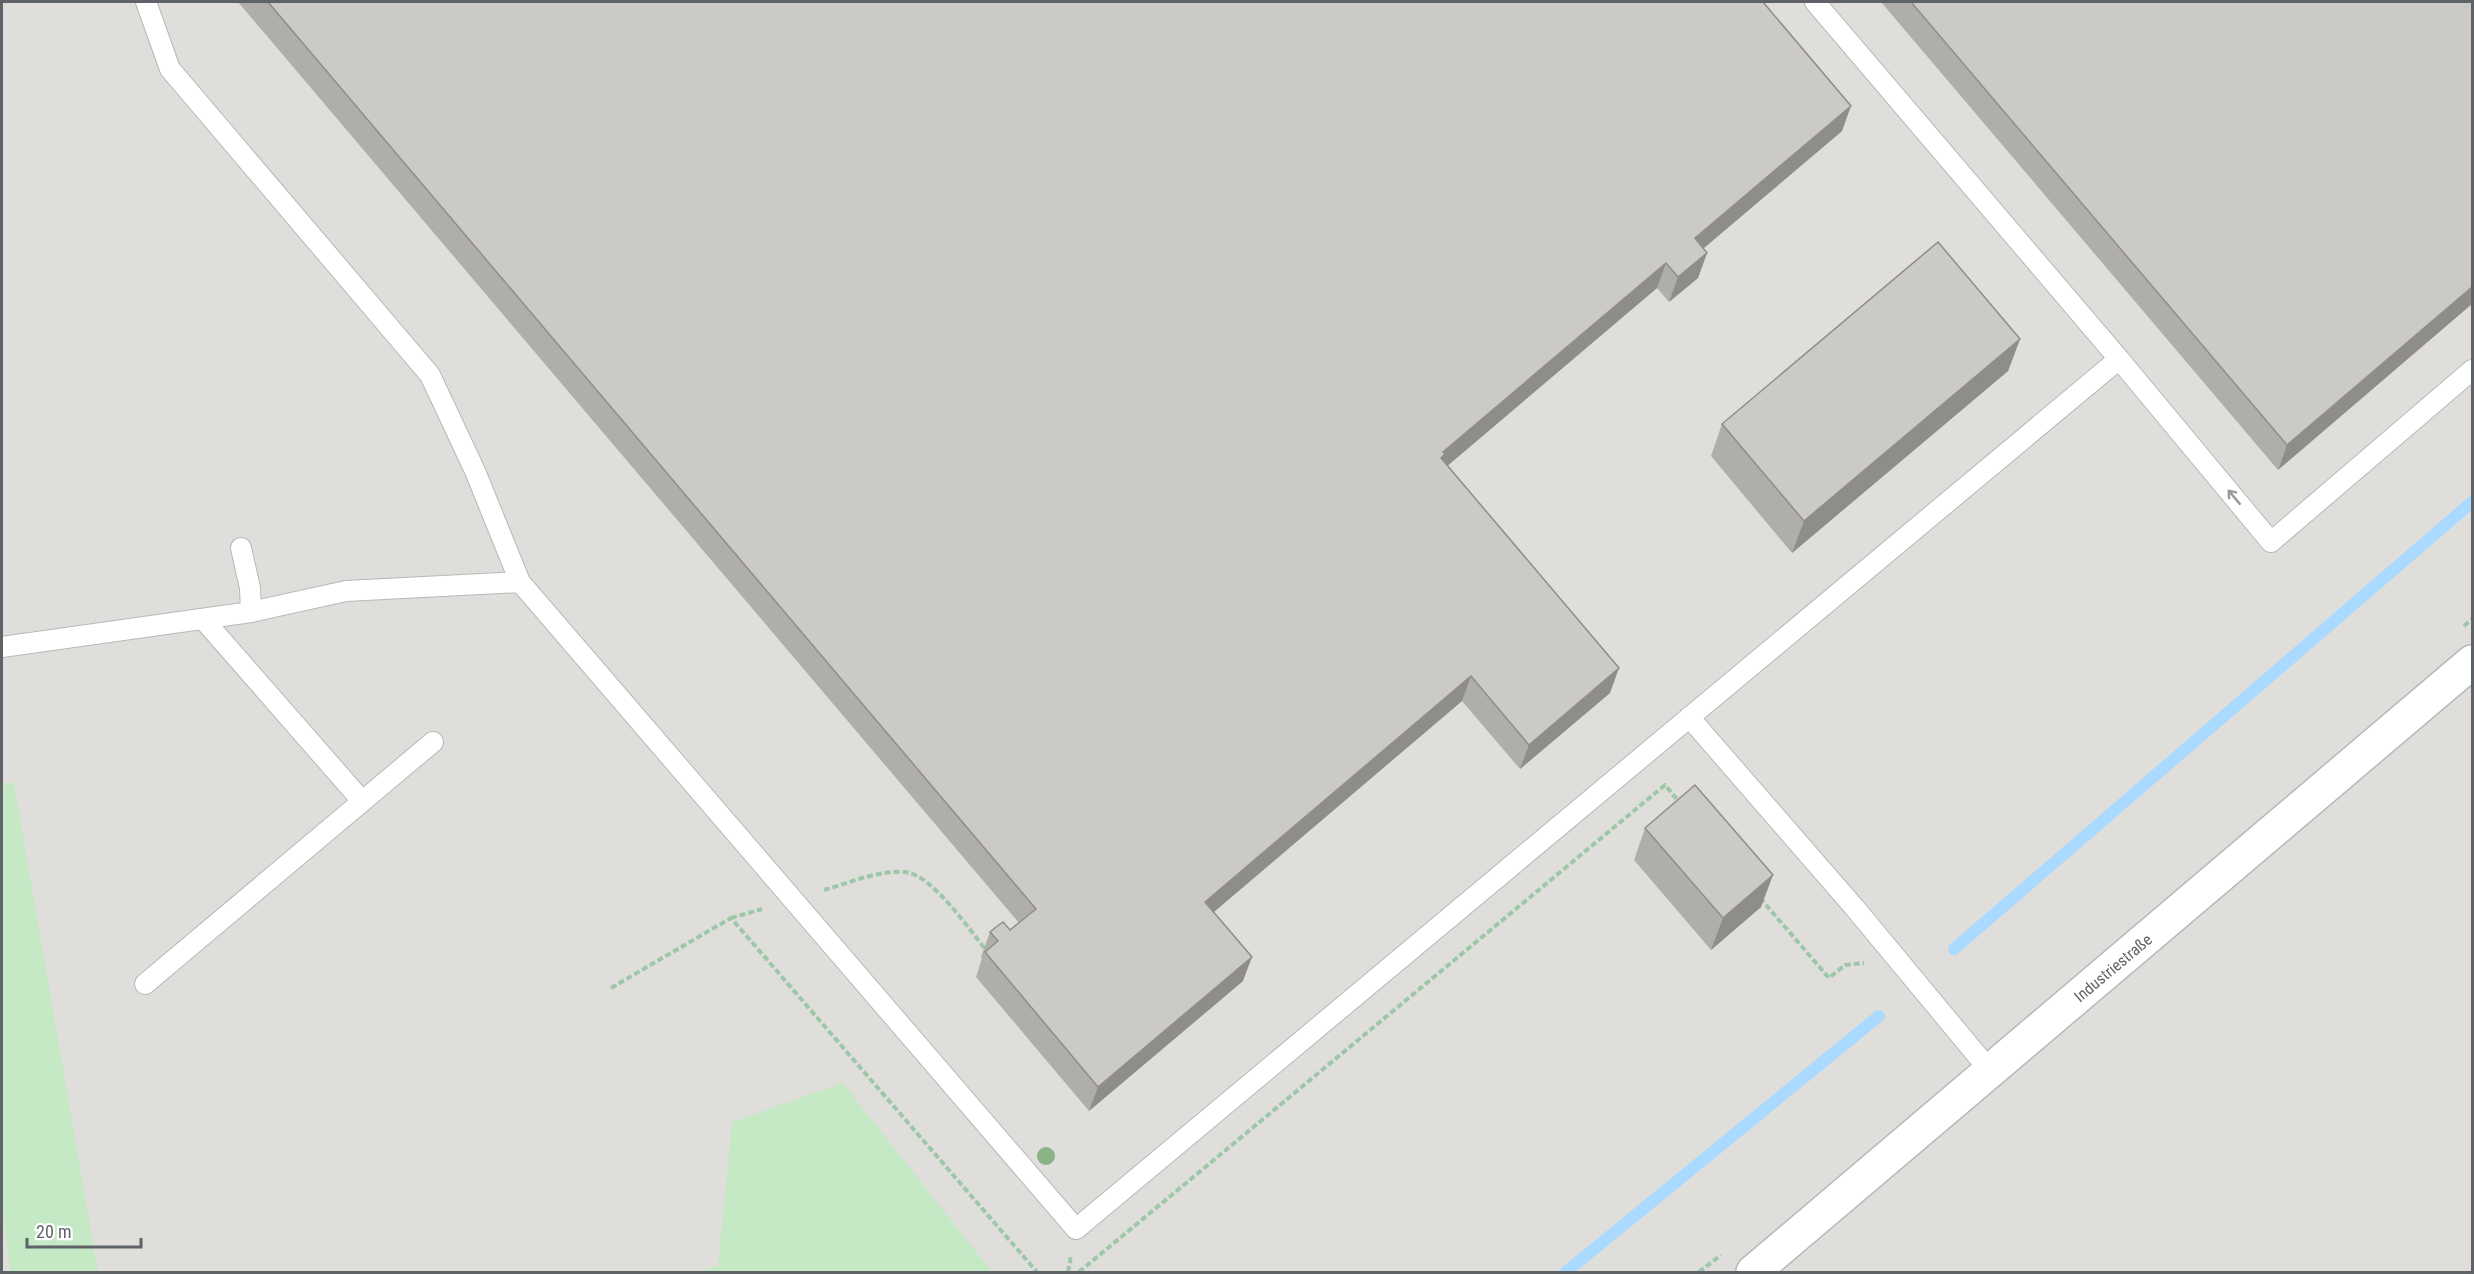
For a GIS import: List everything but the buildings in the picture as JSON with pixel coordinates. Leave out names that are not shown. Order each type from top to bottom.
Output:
[{"type":"street","name":"Industriestraße","points":[[1753,1272],[2472,662]]},
{"type":"lane","points":[[146,2],[170,69],[430,375],[475,471],[520,582],[1076,1229],[2119,359]]},
{"type":"lane","points":[[1815,2],[2119,359],[2271,542],[2472,370]]},
{"type":"lane","points":[[241,548],[250,588],[251,612]]},
{"type":"lane","points":[[2,647],[203,620],[346,591],[520,582]]},
{"type":"lane","points":[[203,620],[362,801]]},
{"type":"lane","points":[[1689,717],[1991,1072]]},
{"type":"lane","points":[[145,984],[433,742]]},
{"type":"path","points":[[1079,1272],[1665,785],[1687,811]]},
{"type":"path","points":[[611,988],[731,918],[880,874],[907,872],[930,883],[987,952]]},
{"type":"path","points":[[1754,890],[1829,978],[1845,965],[1866,963],[1886,946]]},
{"type":"path","points":[[731,918],[1037,1272]]},
{"type":"shaded area","points":[[2,2],[2472,2],[2472,1272],[2,1272]]},
{"type":"green space","points":[[2,783],[14,783],[98,1272],[10,1272],[2,1196]]},
{"type":"green space","points":[[843,1083],[992,1272],[698,1272],[718,1266],[732,1122]]},
{"type":"waterway","points":[[1954,949],[2472,502]]},
{"type":"waterway","points":[[1566,1272],[1879,1016]]}]
